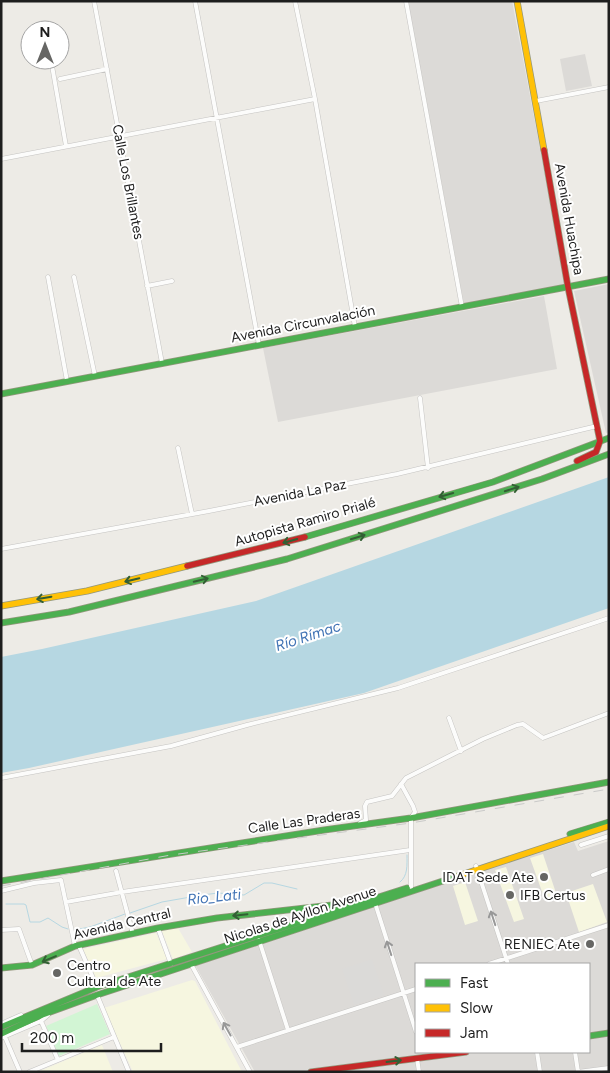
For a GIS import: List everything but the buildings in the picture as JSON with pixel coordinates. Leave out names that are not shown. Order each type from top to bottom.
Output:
[{"type":"main road","name":"Avenida Huachipa","points":[[517,1],[568,287],[600,441]]},
{"type":"main road","name":"Avenida Circunvalación","points":[[1,394],[609,279]]},
{"type":"main road","name":"Autopista Ramiro Prialé","points":[[1,606],[87,591],[283,543],[493,482],[609,438]]},
{"type":"main road","points":[[542,479],[562,467],[595,453],[599,448],[600,441]]},
{"type":"main road","name":"Autopista Ramiro Prialé","points":[[1,623],[69,612],[287,558],[415,520],[542,479],[609,454]]},
{"type":"main road","name":"Calle Las Praderas","points":[[1,881],[411,818],[609,782]]},
{"type":"main road","name":"Nicolas de Ayllon Avenue","points":[[373,901],[609,822]]},
{"type":"main road","name":"Nicolas de Ayllon Avenue","points":[[1,1026],[55,1006],[97,987],[259,938],[609,826]]},
{"type":"main road","name":"Avenida Central","points":[[1,968],[32,965],[77,946],[217,918],[373,901]]},
{"type":"main road","name":"Nicolas de Ayllon Avenue","points":[[2,1036],[55,1006],[97,995],[191,964],[259,938]]},
{"type":"main road","points":[[590,1036],[609,1033]]},
{"type":"main road","points":[[311,1072],[417,1058],[423,1054],[444,1053]]},
{"type":"street","name":"Calle Los Brillantes","points":[[94,1],[162,363]]},
{"type":"street","points":[[195,1],[259,345]]},
{"type":"street","points":[[295,1],[315,99],[355,327]]},
{"type":"street","points":[[406,1],[462,307]]},
{"type":"street","points":[[60,79],[107,69]]},
{"type":"street","points":[[53,70],[66,146]]},
{"type":"street","points":[[536,101],[609,86]]},
{"type":"street","points":[[1,159],[315,99]]},
{"type":"street","points":[[48,277],[67,381]]},
{"type":"street","points":[[74,277],[95,376]]},
{"type":"street","points":[[147,286],[172,281]]},
{"type":"street","points":[[420,398],[428,468]]},
{"type":"street","name":"Avenida La Paz","points":[[1,548],[192,514],[428,468],[597,426]]},
{"type":"street","points":[[178,448],[192,514]]},
{"type":"street","points":[[1,778],[172,746],[247,725],[398,688],[609,618]]},
{"type":"street","points":[[324,830],[365,821],[365,803],[392,796],[406,778],[483,739],[517,725],[523,724],[543,738],[609,713]]},
{"type":"street","points":[[449,718],[461,751]]},
{"type":"street","points":[[401,784],[415,812],[411,818],[411,887]]},
{"type":"street","points":[[581,846],[609,836]]},
{"type":"street","points":[[66,902],[122,892],[410,850]]},
{"type":"street","points":[[476,868],[508,963]]},
{"type":"street","points":[[593,875],[608,870],[609,877]]},
{"type":"street","points":[[116,872],[133,934]]},
{"type":"street","points":[[1,890],[34,883],[59,880],[62,882],[77,946],[97,987]]},
{"type":"street","points":[[373,901],[415,1029]]},
{"type":"street","points":[[493,963],[609,925]]},
{"type":"street","points":[[1,930],[19,928],[32,965]]},
{"type":"street","points":[[159,931],[171,964]]},
{"type":"street","points":[[259,938],[288,1030]]},
{"type":"street","points":[[191,964],[250,1072]]},
{"type":"street","points":[[237,1047],[415,988]]},
{"type":"street","points":[[97,995],[129,1072]]},
{"type":"street","points":[[20,1072],[2,1036],[40,1021],[55,1006]]},
{"type":"street","points":[[40,1021],[58,1060]]},
{"type":"street","points":[[29,1072],[114,1037]]},
{"type":"street","points":[[538,1053],[540,1072]]},
{"type":"street","points":[[575,1053],[578,1072],[609,1068]]},
{"type":"street","points":[[417,1058],[419,1072]]},
{"type":"shaded area","points":[[408,1],[512,1],[566,285],[464,304]]},
{"type":"shaded area","points":[[585,54],[592,86],[566,91],[560,59]]},
{"type":"shaded area","points":[[609,284],[609,432],[606,433],[574,291]]},
{"type":"shaded area","points":[[544,296],[557,369],[278,422],[263,348]]},
{"type":"shaded area","points":[[609,841],[609,1072],[255,1072],[195,965],[432,887],[574,842],[578,851]]},
{"type":"shaded area","name":"IDAT Sede Ate","points":[[543,854],[557,896],[545,900],[530,858]]},
{"type":"shaded area","name":"IFB Certus","points":[[506,867],[524,919],[514,922],[495,870]]},
{"type":"shaded area","points":[[465,882],[478,921],[465,925],[453,886]]},
{"type":"shaded area","points":[[593,884],[607,922],[579,932],[566,893]]},
{"type":"shaded area","points":[[178,928],[192,952],[173,959],[162,931]]},
{"type":"shaded area","points":[[156,933],[167,959],[96,978],[83,949]]},
{"type":"shaded area","points":[[372,959],[384,995],[354,1005],[342,969]]},
{"type":"shaded area","points":[[192,980],[195,981],[242,1072],[133,1072],[104,1008]]},
{"type":"shaded area","points":[[102,1045],[113,1072],[40,1072],[40,1071]]},
{"type":"green space","points":[[97,1004],[110,1034],[59,1056],[46,1026]]},
{"type":"water","name":"Río Rímac","points":[[609,477],[609,608],[364,693],[1,773],[1,657],[256,601]]},
{"type":"waterway","name":"Rio_Lati","points":[[400,882],[406,873],[407,855]]},
{"type":"waterway","name":"Rio_Lati","points":[[130,913],[162,902],[202,895],[218,893],[244,895],[264,883],[297,889]]},
{"type":"waterway","name":"Rio_Lati","points":[[6,904],[26,905],[30,922],[40,922],[48,918],[68,929]]},
{"type":"waterway","name":"Rio_Lati","points":[[74,930],[90,927],[125,914]]},
{"type":"railway","points":[[1,886],[171,855],[411,823],[609,789]]},
{"type":"traffic: fast","points":[[1,394],[609,279]]},
{"type":"traffic: fast","points":[[305,537],[493,482],[609,438]]},
{"type":"traffic: fast","points":[[1,623],[69,612],[287,559],[542,479],[609,454]]},
{"type":"traffic: fast","points":[[1,881],[411,818],[609,782]]},
{"type":"traffic: fast","points":[[570,834],[609,822]]},
{"type":"traffic: fast","points":[[1,1034],[42,1015],[97,995],[458,876]]},
{"type":"traffic: fast","points":[[1,1027],[97,987],[407,888]]},
{"type":"traffic: fast","points":[[1,968],[32,965],[75,946],[158,928],[217,918],[359,902]]},
{"type":"traffic: fast","points":[[590,1036],[609,1033]]},
{"type":"traffic: slow","points":[[517,1],[544,150]]},
{"type":"traffic: slow","points":[[1,606],[87,591],[187,566]]},
{"type":"traffic: slow","points":[[458,876],[609,826]]},
{"type":"traffic: jam","points":[[544,150],[568,287],[600,441]]},
{"type":"traffic: jam","points":[[577,461],[596,452],[600,441]]},
{"type":"traffic: jam","points":[[187,566],[305,537]]},
{"type":"traffic: jam","points":[[311,1072],[458,1053]]},
{"type":"place","name":"IDAT Sede Ate","points":[[544,877]]},
{"type":"place","name":"IFB Certus","points":[[510,895]]},
{"type":"place","name":"RENIEC Ate","points":[[590,944]]},
{"type":"place","name":"Centro Cultural de Ate","points":[[57,973]]}]
